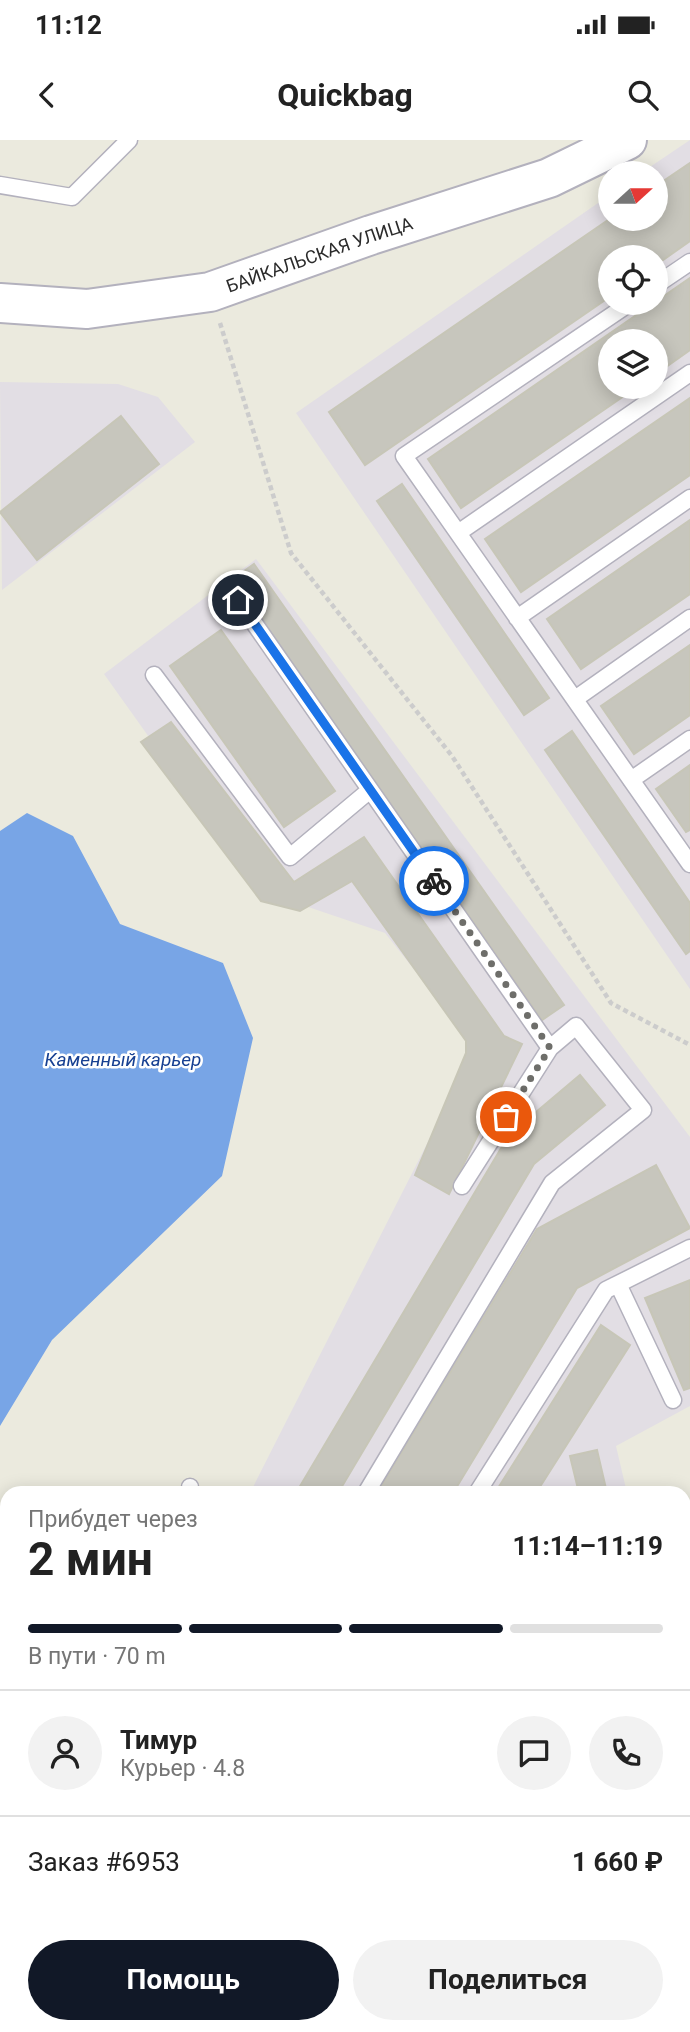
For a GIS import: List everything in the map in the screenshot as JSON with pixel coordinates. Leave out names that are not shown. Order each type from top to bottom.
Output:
[{"type":"street","name":"БАЙКАЛЬСКАЯ УЛИЦА","points":[[0,303],[87,309],[210,292],[371,235],[549,178],[627,140]]},
{"type":"lane","points":[[0,184],[72,197],[129,140]]},
{"type":"lane","points":[[668,277],[690,262]]},
{"type":"lane","points":[[612,315],[404,456],[690,862]]},
{"type":"lane","points":[[458,533],[690,373]]},
{"type":"lane","points":[[517,618],[690,498]]},
{"type":"lane","points":[[238,600],[550,1048]]},
{"type":"lane","points":[[575,699],[690,618]]},
{"type":"lane","points":[[154,675],[290,857],[370,790]]},
{"type":"lane","points":[[631,779],[690,739]]},
{"type":"lane","points":[[370,1486],[552,1183],[643,1110],[576,1026],[550,1048],[462,1186]]},
{"type":"lane","points":[[481,1486],[606,1290],[690,1248]]},
{"type":"lane","points":[[618,1284],[673,1400]]},
{"type":"path","points":[[210,292],[290,553],[452,756],[611,1003],[690,1045]]},
{"type":"shaded area","points":[[690,140],[690,989],[296,413],[598,203],[598,231],[668,231],[668,161],[659,161]]},
{"type":"shaded area","points":[[0,382],[118,384],[158,397],[195,442],[2,590]]},
{"type":"shaded area","points":[[256,559],[690,1137],[690,1406],[616,1446],[625,1486],[254,1486],[476,1047],[385,933],[258,890],[104,674]]},
{"type":"water","name":"Каменный карьер","points":[[27,813],[73,836],[120,924],[223,963],[253,1038],[222,1176],[52,1340],[0,1426],[0,831]]},
{"type":"building","points":[[690,163],[690,241],[668,257],[668,245],[598,245],[598,305],[365,465],[329,412],[598,227],[598,231],[668,231],[668,178]]},
{"type":"building","points":[[690,278],[690,350],[668,366],[668,329],[616,329],[636,315],[668,315],[668,293]]},
{"type":"building","points":[[598,342],[598,399],[620,399],[461,508],[428,459]]},
{"type":"building","points":[[690,398],[690,475],[521,592],[485,539]]},
{"type":"building","points":[[121,416],[159,464],[37,560],[0,512]]},
{"type":"building","points":[[402,484],[549,698],[524,715],[377,501]]},
{"type":"building","points":[[690,520],[690,594],[581,669],[547,619]]},
{"type":"building","points":[[254,564],[564,1005],[542,1020],[233,579]]},
{"type":"building","points":[[221,630],[335,791],[284,827],[170,666]]},
{"type":"building","points":[[690,645],[690,715],[634,754],[601,706]]},
{"type":"building","points":[[171,722],[294,882],[364,837],[504,1036],[522,1044],[449,1194],[415,1175],[466,1053],[466,1041],[352,881],[300,911],[261,901],[141,742]]},
{"type":"building","points":[[572,731],[690,903],[690,951],[686,954],[545,750]]},
{"type":"building","points":[[690,765],[690,830],[686,832],[656,789]]},
{"type":"building","points":[[580,1075],[605,1105],[534,1164],[342,1486],[300,1486],[509,1135]]},
{"type":"building","points":[[656,1165],[690,1228],[577,1288],[457,1486],[381,1486],[537,1229]]},
{"type":"building","points":[[690,1280],[690,1388],[684,1390],[645,1298]]},
{"type":"building","points":[[601,1325],[630,1345],[540,1486],[499,1486]]},
{"type":"building","points":[[597,1450],[605,1486],[577,1486],[570,1456]]},
{"type":"way so far","points":[[434,881],[550,1048],[506,1117]]},
{"type":"route","points":[[238,600],[434,881]]}]
